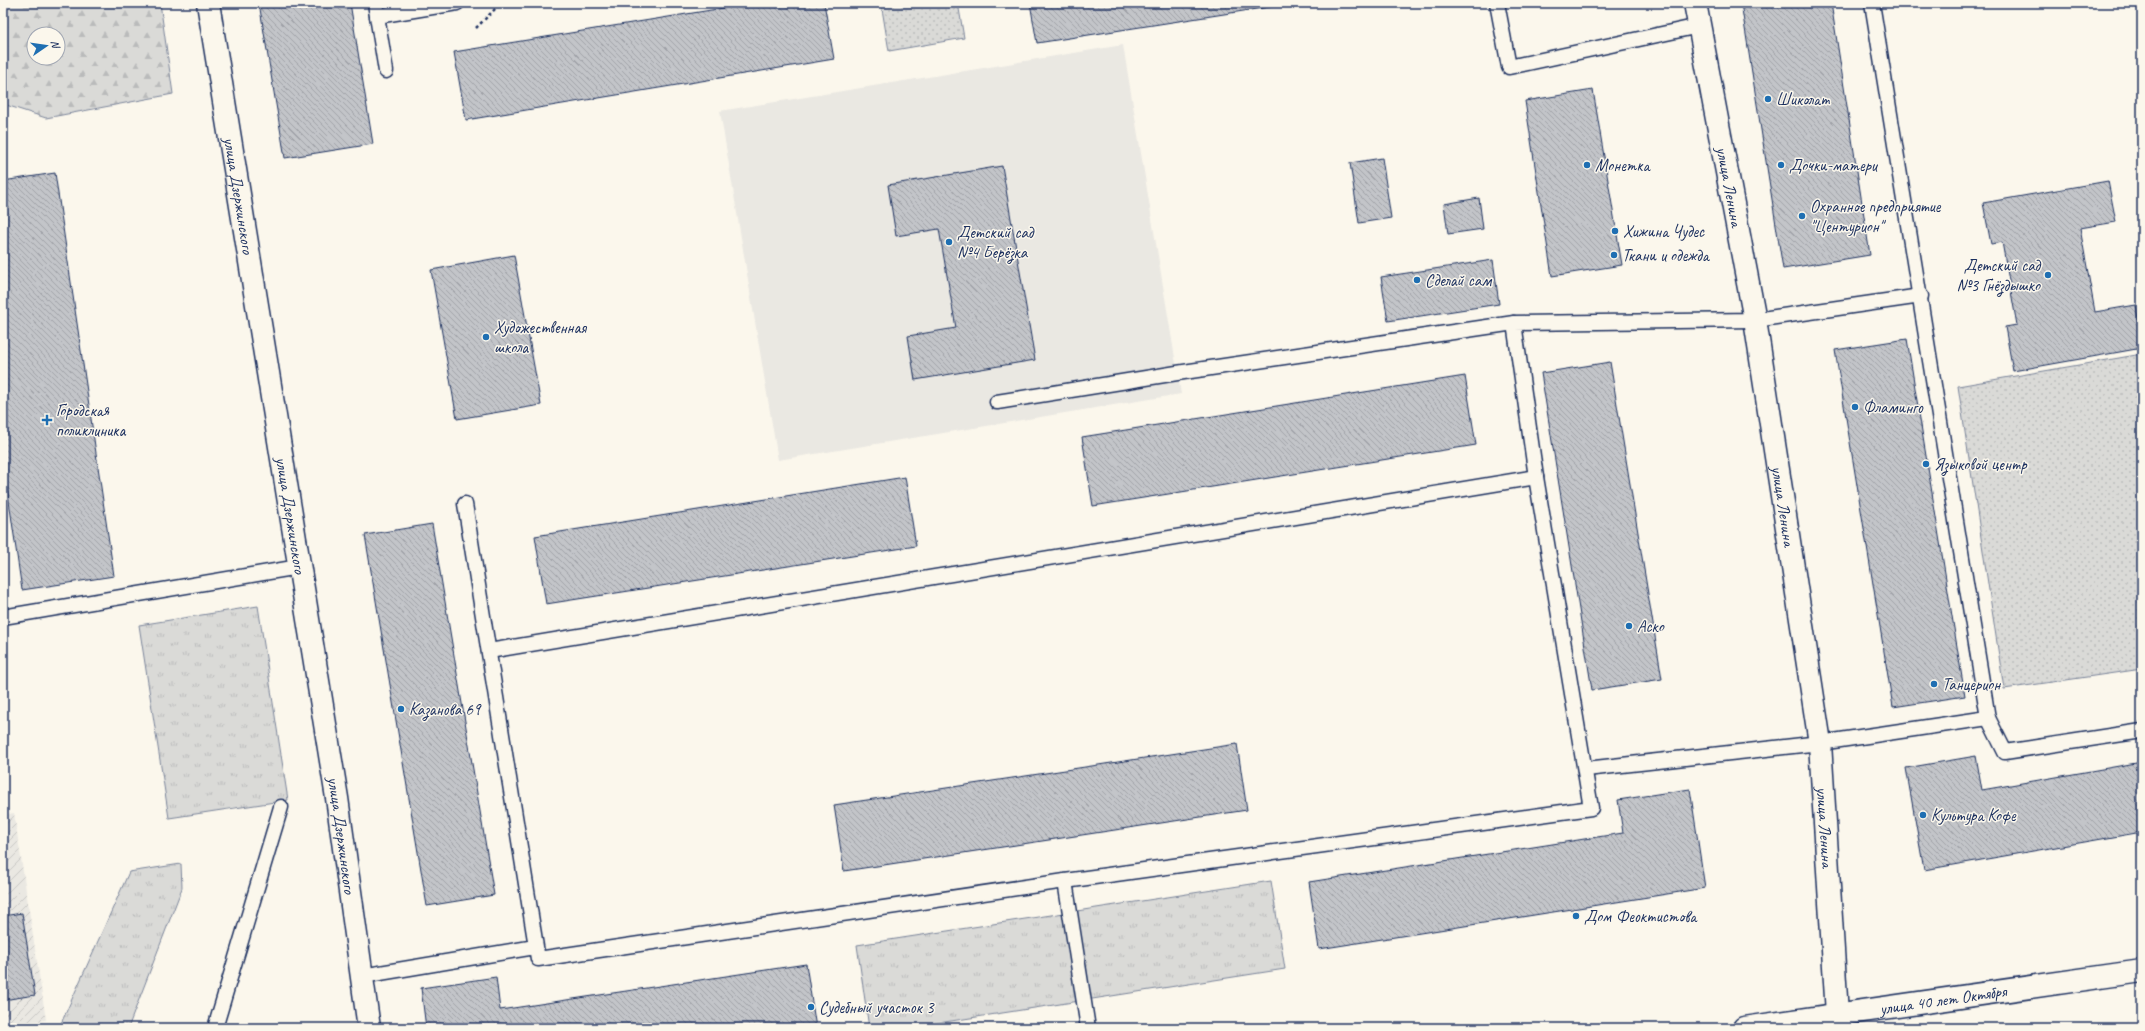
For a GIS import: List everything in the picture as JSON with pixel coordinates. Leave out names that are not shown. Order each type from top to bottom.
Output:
[{"type":"street","name":"улица Дзержинского","points":[[208,3],[337,798],[369,1028]]},
{"type":"street","name":"улица Ленина","points":[[1695,3],[1755,320],[1820,743],[1837,1014]]},
{"type":"street","name":"улица 40 лет Октября","points":[[1744,1028],[2142,971]]},
{"type":"lane","points":[[386,71],[376,10],[457,3]]},
{"type":"lane","points":[[1497,3],[1509,67],[1699,26]]},
{"type":"lane","points":[[1872,3],[1921,296],[1988,718],[2005,752],[2142,731]]},
{"type":"lane","points":[[997,402],[1185,372],[1514,324],[1755,320],[1921,296]]},
{"type":"lane","points":[[465,504],[538,959],[1065,881],[1591,808],[1586,769],[1536,477],[1514,324]]},
{"type":"lane","points":[[489,651],[1536,477]]},
{"type":"lane","points":[[3,617],[300,566]]},
{"type":"lane","points":[[1586,769],[1820,743],[1988,718]]},
{"type":"lane","points":[[215,1028],[281,807]]},
{"type":"lane","points":[[1065,881],[1088,1028]]},
{"type":"lane","points":[[362,976],[535,947]]},
{"type":"path","points":[[476,28],[502,3]]},
{"type":"shaded area","name":"Детский сад №4 Берёзка","points":[[1123,45],[1181,394],[778,460],[720,111]]},
{"type":"shaded area","points":[[14,813],[46,1020],[3,1026],[3,815]]},
{"type":"green space","points":[[3,3],[160,3],[173,94],[46,118],[3,104]]},
{"type":"green space","points":[[881,3],[958,3],[964,38],[889,51]]},
{"type":"green space","points":[[2142,354],[2142,669],[2004,689],[1958,386]]},
{"type":"green space","points":[[258,606],[288,800],[169,818],[139,625]]},
{"type":"green space","points":[[181,864],[182,888],[128,1028],[59,1028],[129,872]]},
{"type":"green space","points":[[1271,881],[1285,969],[906,1028],[869,1028],[857,945]]},
{"type":"building","points":[[259,3],[350,3],[373,144],[285,158]]},
{"type":"building","points":[[754,3],[824,3],[834,59],[466,120],[454,52]]},
{"type":"building","points":[[1030,3],[1295,3],[1037,43]]},
{"type":"building","points":[[1741,3],[1831,3],[1870,255],[1783,269]]},
{"type":"building","points":[[1593,90],[1622,265],[1552,276],[1525,101]]},
{"type":"building","points":[[1382,158],[1391,218],[1359,223],[1350,163]]},
{"type":"building","points":[[1002,166],[1035,360],[915,380],[908,336],[956,328],[939,229],[896,236],[888,185]]},
{"type":"building","name":"Городская поликлиника","points":[[55,173],[114,576],[22,590],[3,460],[3,181]]},
{"type":"building","name":"Детский сад №3 Гнёздышко","points":[[2108,181],[2116,222],[2080,228],[2095,312],[2136,305],[2142,348],[2013,371],[2005,327],[2017,325],[2002,242],[1991,244],[1983,203]]},
{"type":"building","points":[[1479,198],[1483,229],[1448,234],[1444,204]]},
{"type":"building","name":"Художественная школа","points":[[514,255],[541,405],[457,419],[431,270]]},
{"type":"building","points":[[1493,260],[1499,304],[1388,321],[1381,277]]},
{"type":"building","points":[[1907,339],[1965,696],[1893,707],[1835,350]]},
{"type":"building","points":[[1610,362],[1662,679],[1592,690],[1541,373]]},
{"type":"building","points":[[1465,376],[1476,445],[1093,506],[1082,437]]},
{"type":"building","points":[[905,477],[916,546],[546,604],[535,536]]},
{"type":"building","points":[[432,524],[494,895],[427,906],[365,535]]},
{"type":"building","points":[[1237,744],[1247,810],[844,871],[834,805]]},
{"type":"building","points":[[1976,756],[1982,790],[2142,762],[2142,832],[1924,870],[1906,768]]},
{"type":"building","points":[[1690,789],[1705,888],[1319,949],[1309,882],[1623,833],[1618,800]]},
{"type":"building","points":[[22,913],[35,995],[3,1000],[3,916]]},
{"type":"building","points":[[806,964],[816,1028],[426,1028],[421,988],[496,977],[500,1010]]},
{"type":"place","name":"Шиколат","points":[[1768,99]]},
{"type":"place","name":"Монетка","points":[[1587,165]]},
{"type":"place","name":"Дочки-матери","points":[[1781,165]]},
{"type":"place","name":"Охранное предприятие \"Центурион\"","points":[[1802,216]]},
{"type":"place","name":"Хижина Чудес","points":[[1615,231]]},
{"type":"place","name":"Детский сад №4 Берёзка","points":[[949,242]]},
{"type":"place","name":"Ткани и одежда","points":[[1614,255]]},
{"type":"place","name":"Детский сад №3 Гнёздышко","points":[[2048,275]]},
{"type":"place","name":"Сделай сам","points":[[1417,280]]},
{"type":"place","name":"Художественная школа","points":[[486,337]]},
{"type":"place","name":"Фламинго","points":[[1855,407]]},
{"type":"place","name":"Городская поликлиника","points":[[47,420]]},
{"type":"place","name":"Языковой центр","points":[[1926,464]]},
{"type":"place","name":"Аско","points":[[1629,626]]},
{"type":"place","name":"Танцерион","points":[[1934,684]]},
{"type":"place","name":"Казанова 69","points":[[401,709]]},
{"type":"place","name":"Культура Кофе","points":[[1923,815]]},
{"type":"place","name":"Дом Феоктистова","points":[[1576,916]]},
{"type":"place","name":"Судебный участок 3","points":[[811,1007]]}]
